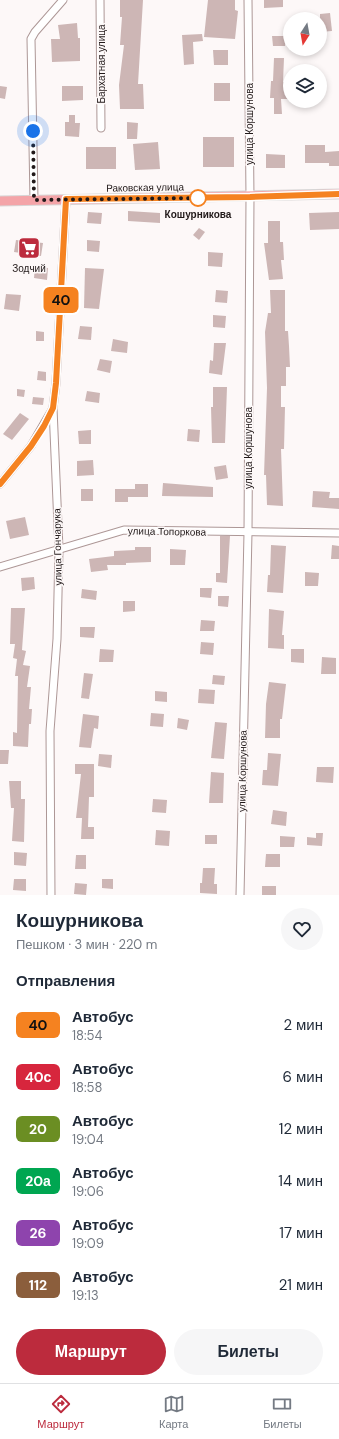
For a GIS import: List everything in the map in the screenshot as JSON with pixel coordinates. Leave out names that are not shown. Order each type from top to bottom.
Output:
[{"type":"main road","name":"Раковская улица","points":[[0,201],[339,194]]},
{"type":"street","points":[[34,200],[31,40],[35,32],[63,0]]},
{"type":"street","name":"Бархатная улица","points":[[100,0],[101,128]]},
{"type":"street","name":"улица Коршунова","points":[[240,895],[248,533],[250,197],[248,0]]},
{"type":"street","name":"улица Гончарука","points":[[51,895],[50,731],[58,639],[58,549],[53,408],[56,383],[66,199]]},
{"type":"street","points":[[0,484],[31,446],[53,408]]},
{"type":"street","name":"улица Топоркова","points":[[0,567],[124,530],[339,534]]},
{"type":"building","points":[[120,0],[143,0],[138,84],[143,84],[144,109],[120,109],[119,85],[124,45],[120,45],[122,17],[120,17]]},
{"type":"building","points":[[208,0],[235,0],[235,10],[238,11],[235,39],[204,37]]},
{"type":"building","points":[[264,0],[283,0],[283,7],[264,8]]},
{"type":"building","points":[[327,13],[330,13],[332,31],[327,31]]},
{"type":"building","points":[[77,23],[78,38],[80,38],[80,61],[52,62],[51,39],[60,39],[58,25]]},
{"type":"building","points":[[202,34],[203,41],[193,42],[194,64],[184,65],[182,35]]},
{"type":"building","points":[[272,36],[283,36],[283,46],[273,46]]},
{"type":"building","points":[[213,50],[228,50],[228,65],[214,65]]},
{"type":"building","points":[[274,58],[284,58],[283,99],[281,99],[282,114],[274,114],[274,98],[270,98],[271,81],[273,81]]},
{"type":"building","points":[[214,83],[230,83],[230,101],[214,101]]},
{"type":"building","points":[[0,86],[7,87],[5,99],[0,98]]},
{"type":"building","points":[[62,86],[83,86],[83,100],[62,101]]},
{"type":"building","points":[[69,115],[75,115],[75,123],[80,123],[79,137],[65,136],[65,122],[69,122]]},
{"type":"building","points":[[127,122],[138,123],[137,139],[127,139]]},
{"type":"building","points":[[203,137],[234,137],[234,167],[203,167]]},
{"type":"building","points":[[158,142],[160,169],[135,170],[133,144]]},
{"type":"building","points":[[305,145],[325,145],[325,152],[339,151],[339,166],[329,166],[329,163],[305,163]]},
{"type":"building","points":[[86,147],[116,147],[116,169],[86,169]]},
{"type":"building","points":[[266,154],[285,155],[285,168],[266,168]]},
{"type":"building","points":[[128,211],[160,213],[160,223],[128,221]]},
{"type":"building","points":[[88,212],[102,213],[101,224],[87,223]]},
{"type":"building","points":[[339,212],[339,229],[310,230],[309,213]]},
{"type":"building","points":[[268,221],[280,221],[280,242],[283,242],[284,260],[281,260],[283,279],[269,280],[264,243],[268,243]]},
{"type":"building","points":[[199,228],[205,232],[199,240],[193,235]]},
{"type":"building","name":"Зодчий","points":[[16,240],[43,243],[41,256],[14,252]]},
{"type":"building","points":[[87,240],[100,241],[99,252],[87,251]]},
{"type":"building","points":[[208,252],[223,253],[222,267],[208,266]]},
{"type":"building","points":[[35,266],[48,268],[47,280],[34,278]]},
{"type":"building","points":[[85,268],[104,269],[99,309],[84,308]]},
{"type":"building","points":[[216,290],[228,291],[227,303],[215,302]]},
{"type":"building","points":[[270,290],[285,290],[285,331],[288,331],[289,346],[290,367],[286,367],[286,386],[281,386],[281,407],[285,407],[284,449],[281,449],[283,506],[267,505],[266,475],[264,475],[267,388],[265,332],[268,313],[271,313]]},
{"type":"building","points":[[6,294],[21,295],[19,311],[4,309]]},
{"type":"building","points":[[213,315],[226,316],[225,328],[213,327]]},
{"type":"building","points":[[80,326],[92,327],[91,340],[78,339]]},
{"type":"building","points":[[36,331],[44,332],[44,341],[36,341]]},
{"type":"building","points":[[113,339],[128,342],[127,353],[111,351]]},
{"type":"building","points":[[214,343],[226,343],[222,375],[209,373],[210,360],[213,361]]},
{"type":"building","points":[[100,359],[112,361],[110,373],[97,370]]},
{"type":"building","points":[[38,371],[46,372],[46,381],[37,380]]},
{"type":"building","points":[[213,387],[227,387],[225,443],[212,443],[211,407],[213,407]]},
{"type":"building","points":[[17,389],[25,390],[24,397],[17,396]]},
{"type":"building","points":[[87,391],[100,393],[99,403],[85,401]]},
{"type":"building","points":[[33,397],[44,398],[43,405],[32,404]]},
{"type":"building","points":[[20,413],[29,419],[12,440],[3,434]]},
{"type":"building","points":[[188,429],[200,430],[199,442],[187,441]]},
{"type":"building","points":[[91,430],[91,444],[79,444],[78,431]]},
{"type":"building","points":[[93,460],[94,475],[77,476],[77,461]]},
{"type":"building","points":[[226,465],[228,478],[216,480],[214,467]]},
{"type":"building","points":[[163,483],[213,487],[213,497],[162,496]]},
{"type":"building","points":[[135,484],[148,484],[148,497],[128,497],[128,502],[115,502],[115,489],[135,489]]},
{"type":"building","points":[[81,489],[93,489],[93,501],[81,501]]},
{"type":"building","points":[[313,491],[330,492],[329,498],[339,498],[339,509],[312,507]]},
{"type":"building","points":[[25,517],[29,535],[10,539],[6,521]]},
{"type":"building","points":[[220,536],[230,536],[227,583],[216,582],[216,573],[220,573]]},
{"type":"building","points":[[271,545],[286,546],[283,593],[267,592],[268,575],[270,575]]},
{"type":"building","points":[[332,545],[339,546],[339,559],[331,559]]},
{"type":"building","points":[[135,547],[151,547],[151,562],[126,563],[126,565],[107,565],[108,570],[91,572],[89,559],[114,556],[114,551],[135,550]]},
{"type":"building","points":[[170,549],[186,550],[185,565],[170,565]]},
{"type":"building","points":[[305,572],[319,573],[318,586],[305,586]]},
{"type":"building","points":[[34,577],[35,589],[22,591],[21,578]]},
{"type":"building","points":[[200,588],[212,588],[211,598],[200,597]]},
{"type":"building","points":[[82,589],[97,591],[96,600],[81,598]]},
{"type":"building","points":[[218,596],[229,596],[228,607],[218,606]]},
{"type":"building","points":[[123,601],[135,601],[135,611],[123,612]]},
{"type":"building","points":[[11,608],[25,608],[22,650],[26,651],[23,665],[30,666],[27,687],[31,687],[29,709],[32,709],[31,724],[29,724],[28,747],[13,746],[13,732],[17,733],[18,676],[15,676],[17,659],[13,658],[15,644],[10,644]]},
{"type":"building","points":[[269,609],[284,611],[282,635],[284,635],[284,649],[268,648]]},
{"type":"building","points":[[201,620],[215,621],[214,631],[200,631]]},
{"type":"building","points":[[80,627],[95,627],[94,638],[80,637]]},
{"type":"building","points":[[201,642],[214,643],[213,655],[200,654]]},
{"type":"building","points":[[100,649],[114,650],[113,662],[99,662]]},
{"type":"building","points":[[291,649],[304,649],[304,663],[291,662]]},
{"type":"building","points":[[322,657],[336,658],[336,674],[321,674]]},
{"type":"building","points":[[84,673],[93,674],[89,699],[81,698]]},
{"type":"building","points":[[213,675],[225,676],[224,685],[212,684]]},
{"type":"building","points":[[269,682],[286,684],[282,719],[280,719],[280,738],[265,738],[266,704]]},
{"type":"building","points":[[199,689],[215,690],[214,704],[198,703]]},
{"type":"building","points":[[155,691],[167,692],[167,702],[155,701]]},
{"type":"building","points":[[151,713],[164,714],[163,727],[150,726]]},
{"type":"building","points":[[83,714],[99,716],[98,729],[94,728],[91,748],[79,747]]},
{"type":"building","points":[[178,718],[189,720],[187,730],[177,728]]},
{"type":"building","points":[[215,722],[227,723],[224,759],[211,758]]},
{"type":"building","points":[[0,750],[9,750],[8,764],[0,764]]},
{"type":"building","points":[[268,753],[281,754],[278,786],[262,785],[263,770],[267,770]]},
{"type":"building","points":[[99,754],[112,755],[111,768],[98,766]]},
{"type":"building","points":[[75,764],[94,764],[94,797],[89,797],[88,827],[94,827],[94,839],[81,839],[82,818],[76,818],[81,774],[75,774]]},
{"type":"building","points":[[317,767],[334,767],[333,783],[316,782]]},
{"type":"building","points":[[211,772],[224,773],[223,803],[209,803]]},
{"type":"building","points":[[9,781],[21,781],[21,799],[25,799],[24,842],[12,841],[14,808],[11,808]]},
{"type":"building","points":[[153,799],[167,800],[166,813],[152,812]]},
{"type":"building","points":[[273,810],[287,812],[286,826],[271,824]]},
{"type":"building","points":[[156,830],[170,831],[169,846],[155,845]]},
{"type":"building","points":[[316,833],[323,833],[322,846],[307,845],[307,837],[316,838]]},
{"type":"building","points":[[205,835],[217,835],[217,844],[205,844]]},
{"type":"building","points":[[280,836],[295,837],[294,847],[280,847]]},
{"type":"building","points":[[14,852],[27,853],[26,866],[14,865]]},
{"type":"building","points":[[266,854],[280,854],[280,867],[265,867]]},
{"type":"building","points":[[76,855],[86,855],[86,869],[75,869]]},
{"type":"building","points":[[203,868],[215,868],[214,884],[217,884],[217,894],[200,893]]},
{"type":"building","points":[[14,879],[26,879],[26,891],[13,890]]},
{"type":"building","points":[[102,879],[113,879],[113,889],[102,888]]},
{"type":"building","points":[[75,883],[87,884],[86,895],[74,894]]},
{"type":"building","points":[[262,886],[276,886],[276,895],[262,895]]},
{"type":"bus line","name":"40","points":[[0,484],[31,446],[44,426],[53,408],[56,383],[66,199],[250,197],[339,194]]},
{"type":"place","name":"Кошурникова","points":[[198,198]]},
{"type":"place","name":"Зодчий","points":[[29,248]]},
{"type":"route","points":[[33,131],[34,200],[203,198],[198,198]]}]
